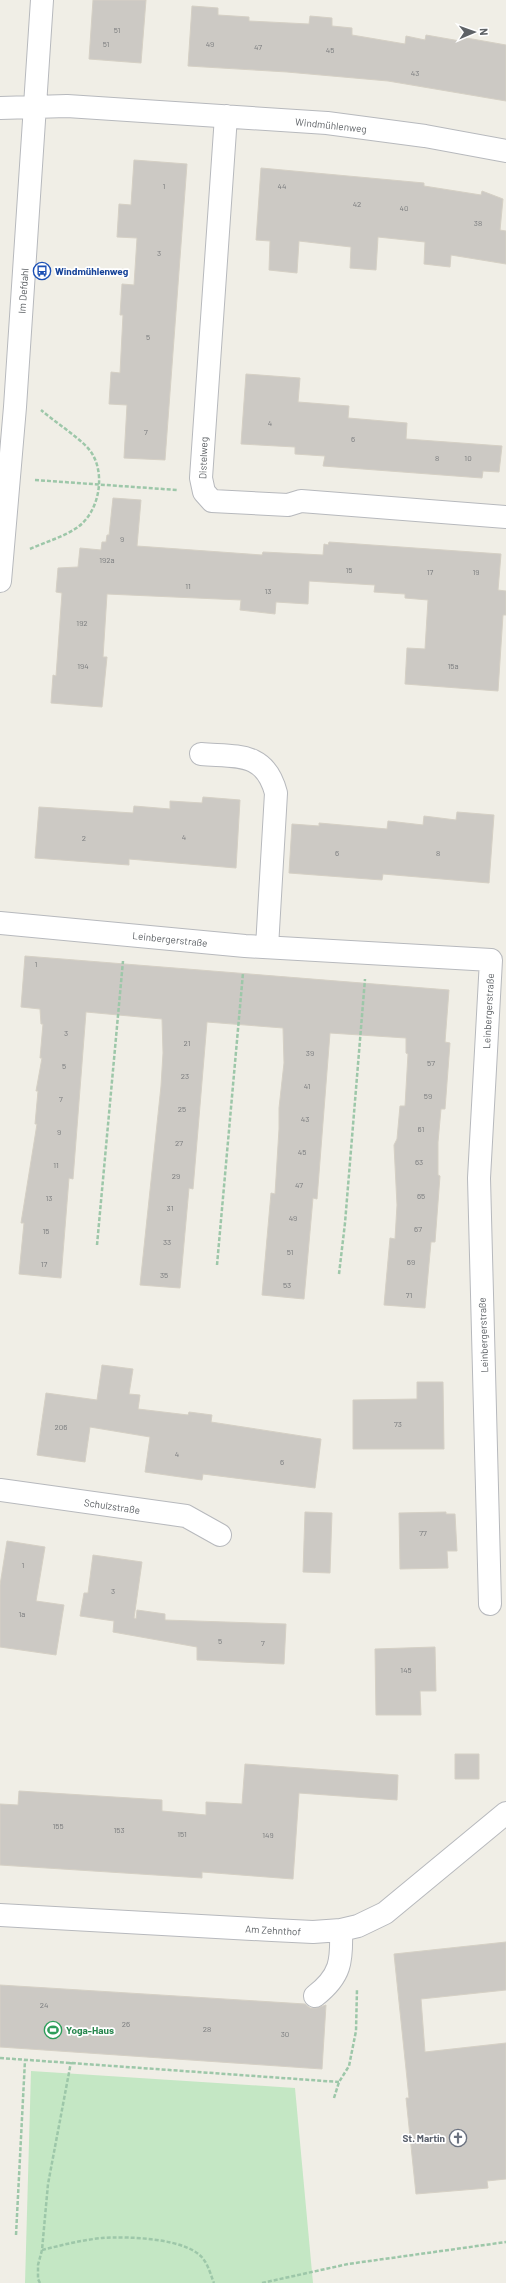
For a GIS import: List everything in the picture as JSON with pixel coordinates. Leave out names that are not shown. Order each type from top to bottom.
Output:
[{"type":"street","name":"Im Defdahl","points":[[0,581],[4,483],[15,407],[42,0]]},
{"type":"street","name":"Windmühlenweg","points":[[0,108],[67,106],[327,123],[425,136],[506,151]]},
{"type":"street","name":"Distelweg","points":[[226,116],[201,478],[204,492],[212,501],[288,505],[301,501],[506,517]]},
{"type":"street","points":[[201,754],[238,757],[259,762],[273,780],[276,793],[267,947]]},
{"type":"street","name":"Leinbergerstraße","points":[[0,923],[267,947],[491,960],[479,1178],[497,1529],[490,1604]]},
{"type":"street","name":"Schulzstraße","points":[[0,1490],[186,1516],[220,1536]]},
{"type":"street","name":"Am Zehnthof","points":[[0,1915],[313,1932],[341,1930],[358,1926],[385,1913],[506,1812]]},
{"type":"street","points":[[315,1996],[326,1988],[336,1974],[341,1963],[341,1930]]},
{"type":"path","points":[[30,549],[77,527],[85,520],[96,501],[99,484],[96,463],[87,447],[39,408]]},
{"type":"path","points":[[35,480],[204,492]]},
{"type":"path","points":[[97,1245],[123,960]]},
{"type":"path","points":[[217,1265],[243,969]]},
{"type":"path","points":[[339,1274],[346,1223],[366,971]]},
{"type":"path","points":[[334,2098],[339,2082],[349,2066],[356,2031],[358,1983]]},
{"type":"path","points":[[0,2058],[339,2082]]},
{"type":"path","points":[[16,2235],[25,2060]]},
{"type":"path","points":[[40,2283],[38,2279],[38,2265],[42,2250],[48,2184],[71,2062]]},
{"type":"path","points":[[42,2250],[102,2238],[139,2238],[171,2242],[188,2248],[204,2259],[214,2283]]},
{"type":"path","points":[[262,2283],[348,2264],[506,2242]]},
{"type":"green space","points":[[31,2071],[295,2088],[313,2283],[25,2283]]},
{"type":"building","points":[[93,0],[146,0],[141,63],[89,59]]},
{"type":"building","points":[[192,6],[218,8],[218,15],[249,17],[249,21],[309,24],[310,16],[332,18],[332,26],[352,28],[352,35],[405,44],[406,36],[425,40],[426,35],[460,41],[461,37],[506,45],[506,101],[388,81],[287,72],[188,66]]},
{"type":"building","points":[[134,160],[187,164],[165,460],[124,458],[127,405],[109,404],[111,372],[120,373],[123,315],[120,315],[122,284],[134,285],[137,238],[117,237],[119,204],[131,205]]},
{"type":"building","points":[[261,168],[424,183],[424,186],[481,195],[482,191],[503,199],[500,230],[506,231],[506,264],[451,255],[450,267],[424,264],[425,242],[378,237],[376,270],[350,268],[351,247],[299,241],[297,273],[269,270],[270,241],[256,240]]},
{"type":"building","points":[[246,374],[300,378],[298,402],[349,406],[348,418],[407,423],[406,439],[502,446],[499,472],[483,471],[482,478],[323,466],[325,456],[295,454],[295,447],[241,444]]},
{"type":"building","points":[[113,498],[141,500],[137,546],[262,555],[263,552],[323,555],[324,544],[328,545],[329,542],[501,554],[498,590],[506,591],[506,615],[503,615],[498,691],[405,684],[407,648],[425,649],[428,600],[405,598],[405,594],[374,592],[375,585],[309,581],[308,604],[276,602],[275,614],[240,610],[241,600],[107,594],[103,657],[107,657],[102,707],[51,703],[53,675],[56,676],[62,593],[56,592],[58,568],[78,567],[80,548],[101,550],[102,542],[106,542],[107,535],[109,535]]},
{"type":"building","points":[[203,797],[240,800],[236,868],[129,859],[129,865],[35,858],[39,807],[133,813],[134,806],[170,809],[170,801],[202,803]]},
{"type":"building","points":[[457,812],[494,815],[489,883],[383,874],[382,880],[289,873],[292,824],[319,826],[319,823],[387,829],[388,821],[423,825],[424,816],[456,820]]},
{"type":"building","points":[[25,956],[449,990],[445,1042],[450,1043],[445,1109],[441,1109],[438,1142],[438,1175],[440,1176],[435,1242],[431,1242],[425,1308],[384,1305],[390,1238],[395,1239],[397,1205],[394,1145],[397,1139],[400,1106],[405,1106],[408,1054],[406,1053],[406,1038],[330,1033],[317,1199],[313,1198],[304,1299],[262,1295],[271,1193],[275,1194],[279,1108],[284,1063],[283,1028],[207,1022],[193,1189],[189,1188],[180,1288],[140,1285],[161,1086],[163,1053],[162,1019],[86,1012],[73,1179],[69,1178],[61,1278],[19,1274],[24,1223],[21,1223],[37,1124],[35,1124],[38,1091],[36,1091],[42,1058],[40,1058],[43,1024],[41,1024],[40,1009],[21,1007]]},
{"type":"building","points":[[102,1365],[133,1369],[129,1394],[140,1395],[138,1409],[188,1415],[189,1412],[212,1415],[211,1422],[321,1439],[315,1488],[203,1474],[202,1480],[145,1472],[150,1437],[90,1427],[85,1462],[37,1455],[46,1393],[97,1400]]},
{"type":"building","points":[[417,1382],[443,1382],[444,1449],[353,1449],[353,1400],[417,1399]]},
{"type":"building","points":[[305,1512],[332,1513],[330,1573],[303,1572]]},
{"type":"building","points":[[446,1512],[446,1514],[455,1514],[457,1551],[447,1551],[448,1568],[400,1569],[399,1513]]},
{"type":"building","points":[[7,1541],[45,1547],[36,1601],[64,1605],[56,1655],[0,1647],[0,1585]]},
{"type":"building","points":[[93,1555],[142,1562],[134,1618],[136,1619],[137,1610],[165,1614],[165,1620],[286,1624],[284,1664],[197,1660],[197,1647],[113,1632],[114,1621],[80,1616],[84,1593],[88,1593]]},
{"type":"building","points":[[435,1647],[436,1691],[420,1691],[421,1715],[376,1715],[375,1649]]},
{"type":"building","points":[[455,1754],[479,1754],[479,1779],[455,1779]]},
{"type":"building","points":[[245,1764],[398,1775],[397,1800],[299,1793],[293,1879],[202,1872],[202,1878],[0,1865],[0,1804],[18,1805],[19,1791],[162,1800],[162,1811],[206,1815],[206,1802],[242,1804]]},
{"type":"building","name":"St. Martin","points":[[506,1942],[506,1990],[421,1999],[425,2052],[506,2043],[506,2179],[487,2181],[488,2188],[416,2194],[406,2098],[409,2098],[394,1954]]},
{"type":"building","points":[[0,1985],[305,2004],[310,2008],[317,2008],[326,2005],[322,2069],[0,2047]]},
{"type":"place","name":"Windmühlenweg","points":[[42,271]]},
{"type":"place","name":"Yoga-Haus","points":[[53,2030]]},
{"type":"place","name":"St. Martin","points":[[458,2138]]}]
